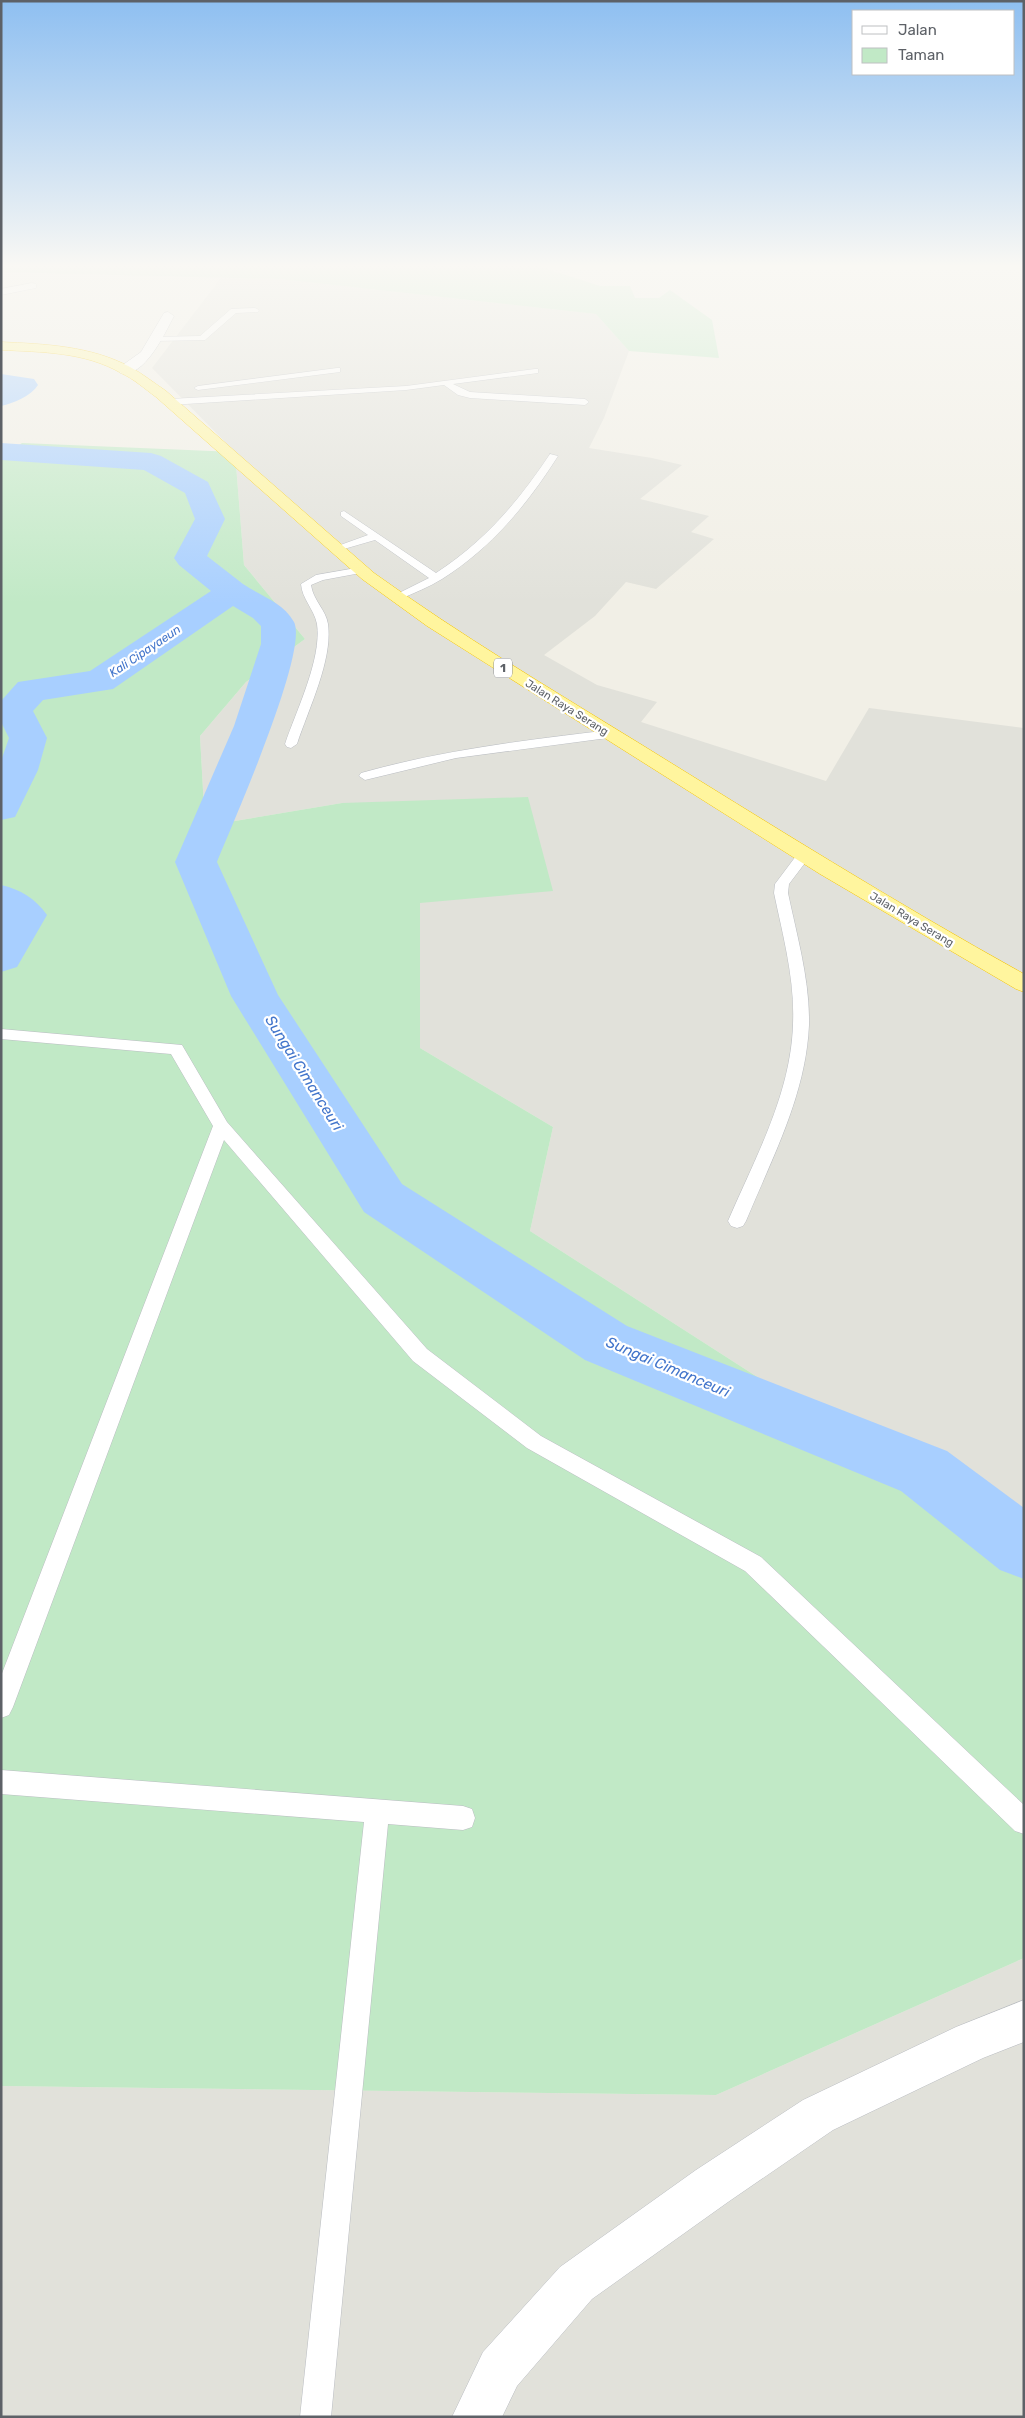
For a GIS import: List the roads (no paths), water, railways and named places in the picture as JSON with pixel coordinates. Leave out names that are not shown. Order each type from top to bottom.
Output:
[{"type":"highway","name":"Jalan Raya Serang","points":[[140,379],[167,396],[362,570],[396,597],[461,642],[804,855],[955,946],[1024,984]]},
{"type":"street","points":[[476,2417],[500,2369],[576,2283],[712,2186],[818,2116],[972,2042],[1024,2021]]},
{"type":"lane","points":[[190,390],[272,379]]},
{"type":"lane","points":[[167,396],[447,384],[482,379]]},
{"type":"lane","points":[[447,384],[461,393],[470,395],[585,402]]},
{"type":"lane","points":[[396,597],[436,578],[504,526],[528,497],[553,456]]},
{"type":"lane","points":[[344,514],[436,578]]},
{"type":"lane","points":[[337,548],[377,536]]},
{"type":"lane","points":[[290,744],[322,649],[322,623],[306,590],[306,584],[320,577],[362,570]]},
{"type":"lane","points":[[365,776],[402,764],[548,741],[610,734]]},
{"type":"lane","points":[[737,1221],[784,1107],[797,1059],[800,1025],[799,985],[781,893],[782,884],[804,855]]},
{"type":"lane","points":[[1,1034],[176,1049],[221,1126],[420,1355],[534,1442],[753,1564],[1024,1822]]},
{"type":"lane","points":[[1,1707],[221,1126]]},
{"type":"lane","points":[[1,1782],[463,1818]]},
{"type":"lane","points":[[315,2417],[377,1812]]},
{"type":"waterway","name":"Sungai Cimanceuri","points":[[1,382],[25,385],[1,398]]},
{"type":"waterway","name":"Sungai Cimanceuri","points":[[1,451],[151,462],[198,488],[210,519],[190,558],[232,592]]},
{"type":"waterway","name":"Kali Cipayaeun","points":[[1,808],[18,770],[28,738],[14,710],[31,690],[100,681],[232,592]]},
{"type":"waterway","name":"Sungai Cimanceuri","points":[[232,592],[265,611],[278,624],[279,644],[253,726],[196,862],[255,996],[383,1198],[606,1343],[924,1471],[1024,1548]]},
{"type":"waterway","name":"Kali Cipayaeun","points":[[1,898],[25,915],[1,957]]}]
